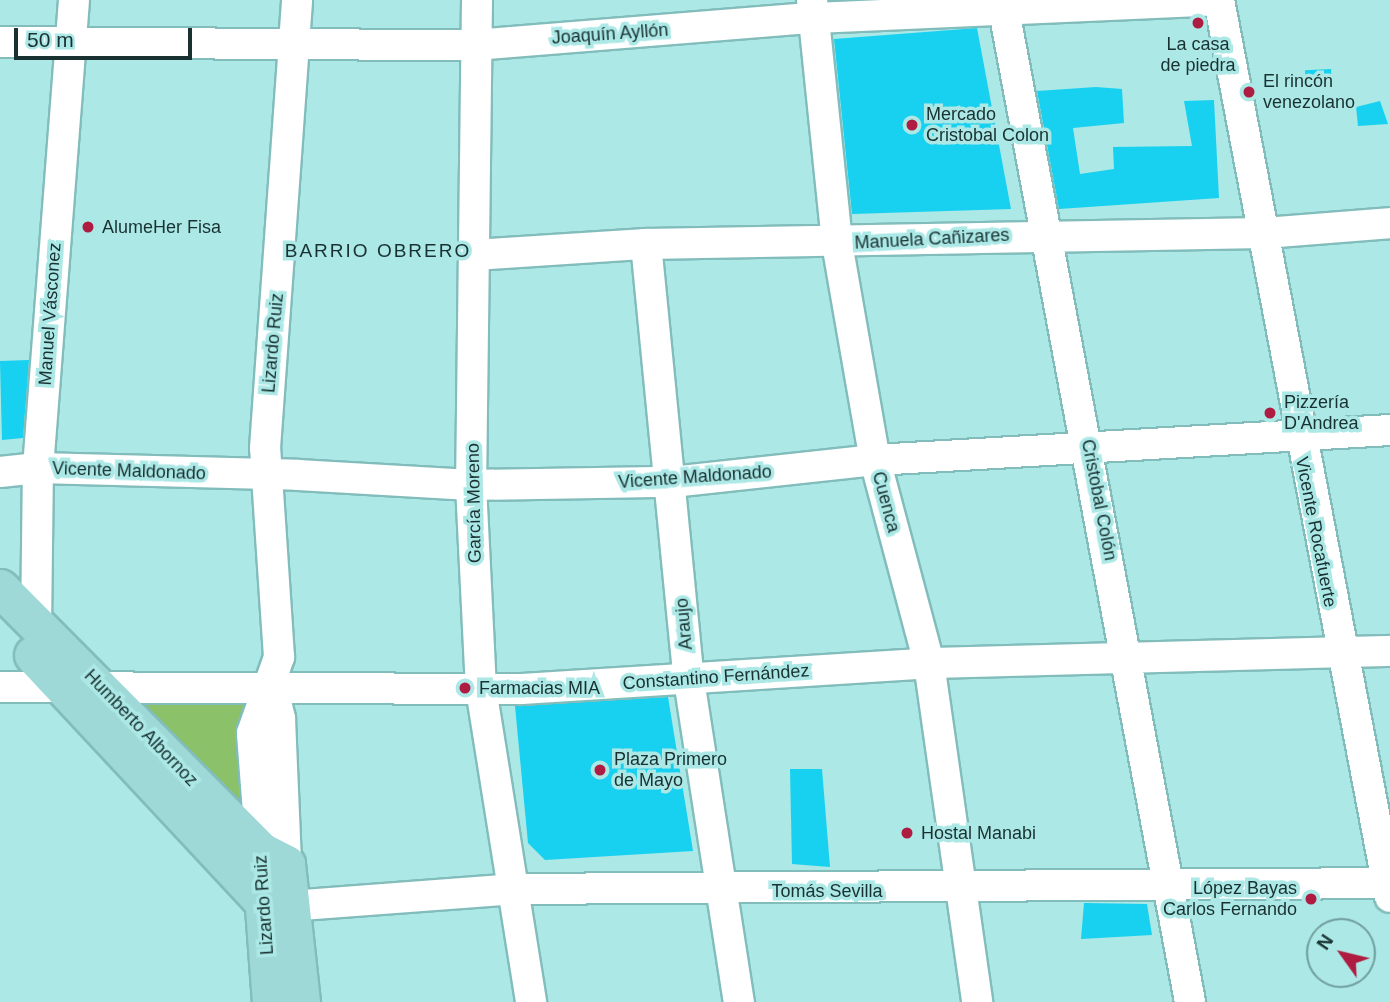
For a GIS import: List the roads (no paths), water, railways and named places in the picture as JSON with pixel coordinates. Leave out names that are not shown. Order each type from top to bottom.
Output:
[{"type":"main road","name":"Humberto Albornoz","points":[[0,588],[36,628],[101,684],[273,857]]},
{"type":"main road","name":"Humberto Albornoz","points":[[0,623],[64,685],[277,905]]},
{"type":"main road","name":"Lizardo Ruiz","points":[[271,1002],[277,905],[273,857]]},
{"type":"main road","name":"Lizardo Ruiz","points":[[277,905],[301,1002]]},
{"type":"street","name":"Manuel Vásconez","points":[[36,628],[38,468],[74,0]]},
{"type":"street","name":"Lizardo Ruiz","points":[[273,857],[252,733],[272,686],[279,657],[265,476],[297,0]]},
{"type":"street","name":"García Moreno","points":[[477,0],[474,45],[471,485],[481,689],[531,1002]]},
{"type":"street","name":"Joaquín Ayllón","points":[[0,42],[474,45],[813,9],[1004,7],[1219,0]]},
{"type":"street","name":"Vicente Rocafuerte","points":[[1219,0],[1264,233],[1297,436],[1389,888]]},
{"type":"street","name":"Cristobal Colón","points":[[1004,7],[1046,234],[1131,660],[1190,1002]]},
{"type":"street","name":"Cuenca","points":[[813,9],[837,243],[875,460],[929,663],[959,891],[977,1002]]},
{"type":"street","name":"Manuela Cañizares","points":[[474,255],[646,244],[837,243],[1046,234],[1264,233],[1390,222]]},
{"type":"street","name":"Araujo","points":[[646,244],[672,482],[689,680],[719,890],[739,1002]]},
{"type":"street","name":"Vicente Maldonado","points":[[0,472],[38,468],[471,485],[672,482],[875,460],[1390,430]]},
{"type":"street","name":"Constantino Fernández","points":[[0,687],[101,684],[481,689],[689,680],[929,663],[1131,660],[1390,651]]},
{"type":"street","name":"Tomás Sevilla","points":[[277,905],[514,889],[959,891],[1170,887],[1389,888]]},
{"type":"place","name":"La casa de piedra","points":[[1198,23]]},
{"type":"place","name":"El rincón venezolano","points":[[1249,92]]},
{"type":"place","name":"Mercado Cristobal Colon","points":[[912,125]]},
{"type":"place","name":"AlumeHer Fisa","points":[[88,227]]},
{"type":"place","name":"Pizzería D'Andrea","points":[[1270,413]]},
{"type":"place","name":"Farmacias MIA","points":[[465,688]]},
{"type":"place","name":"Plaza Primero de Mayo","points":[[600,770]]},
{"type":"place","name":"Hostal Manabi","points":[[907,833]]},
{"type":"place","name":"López Bayas Carlos Fernando","points":[[1311,899]]},
{"type":"district","name":"BARRIO OBRERO","points":[[378,251]]}]
